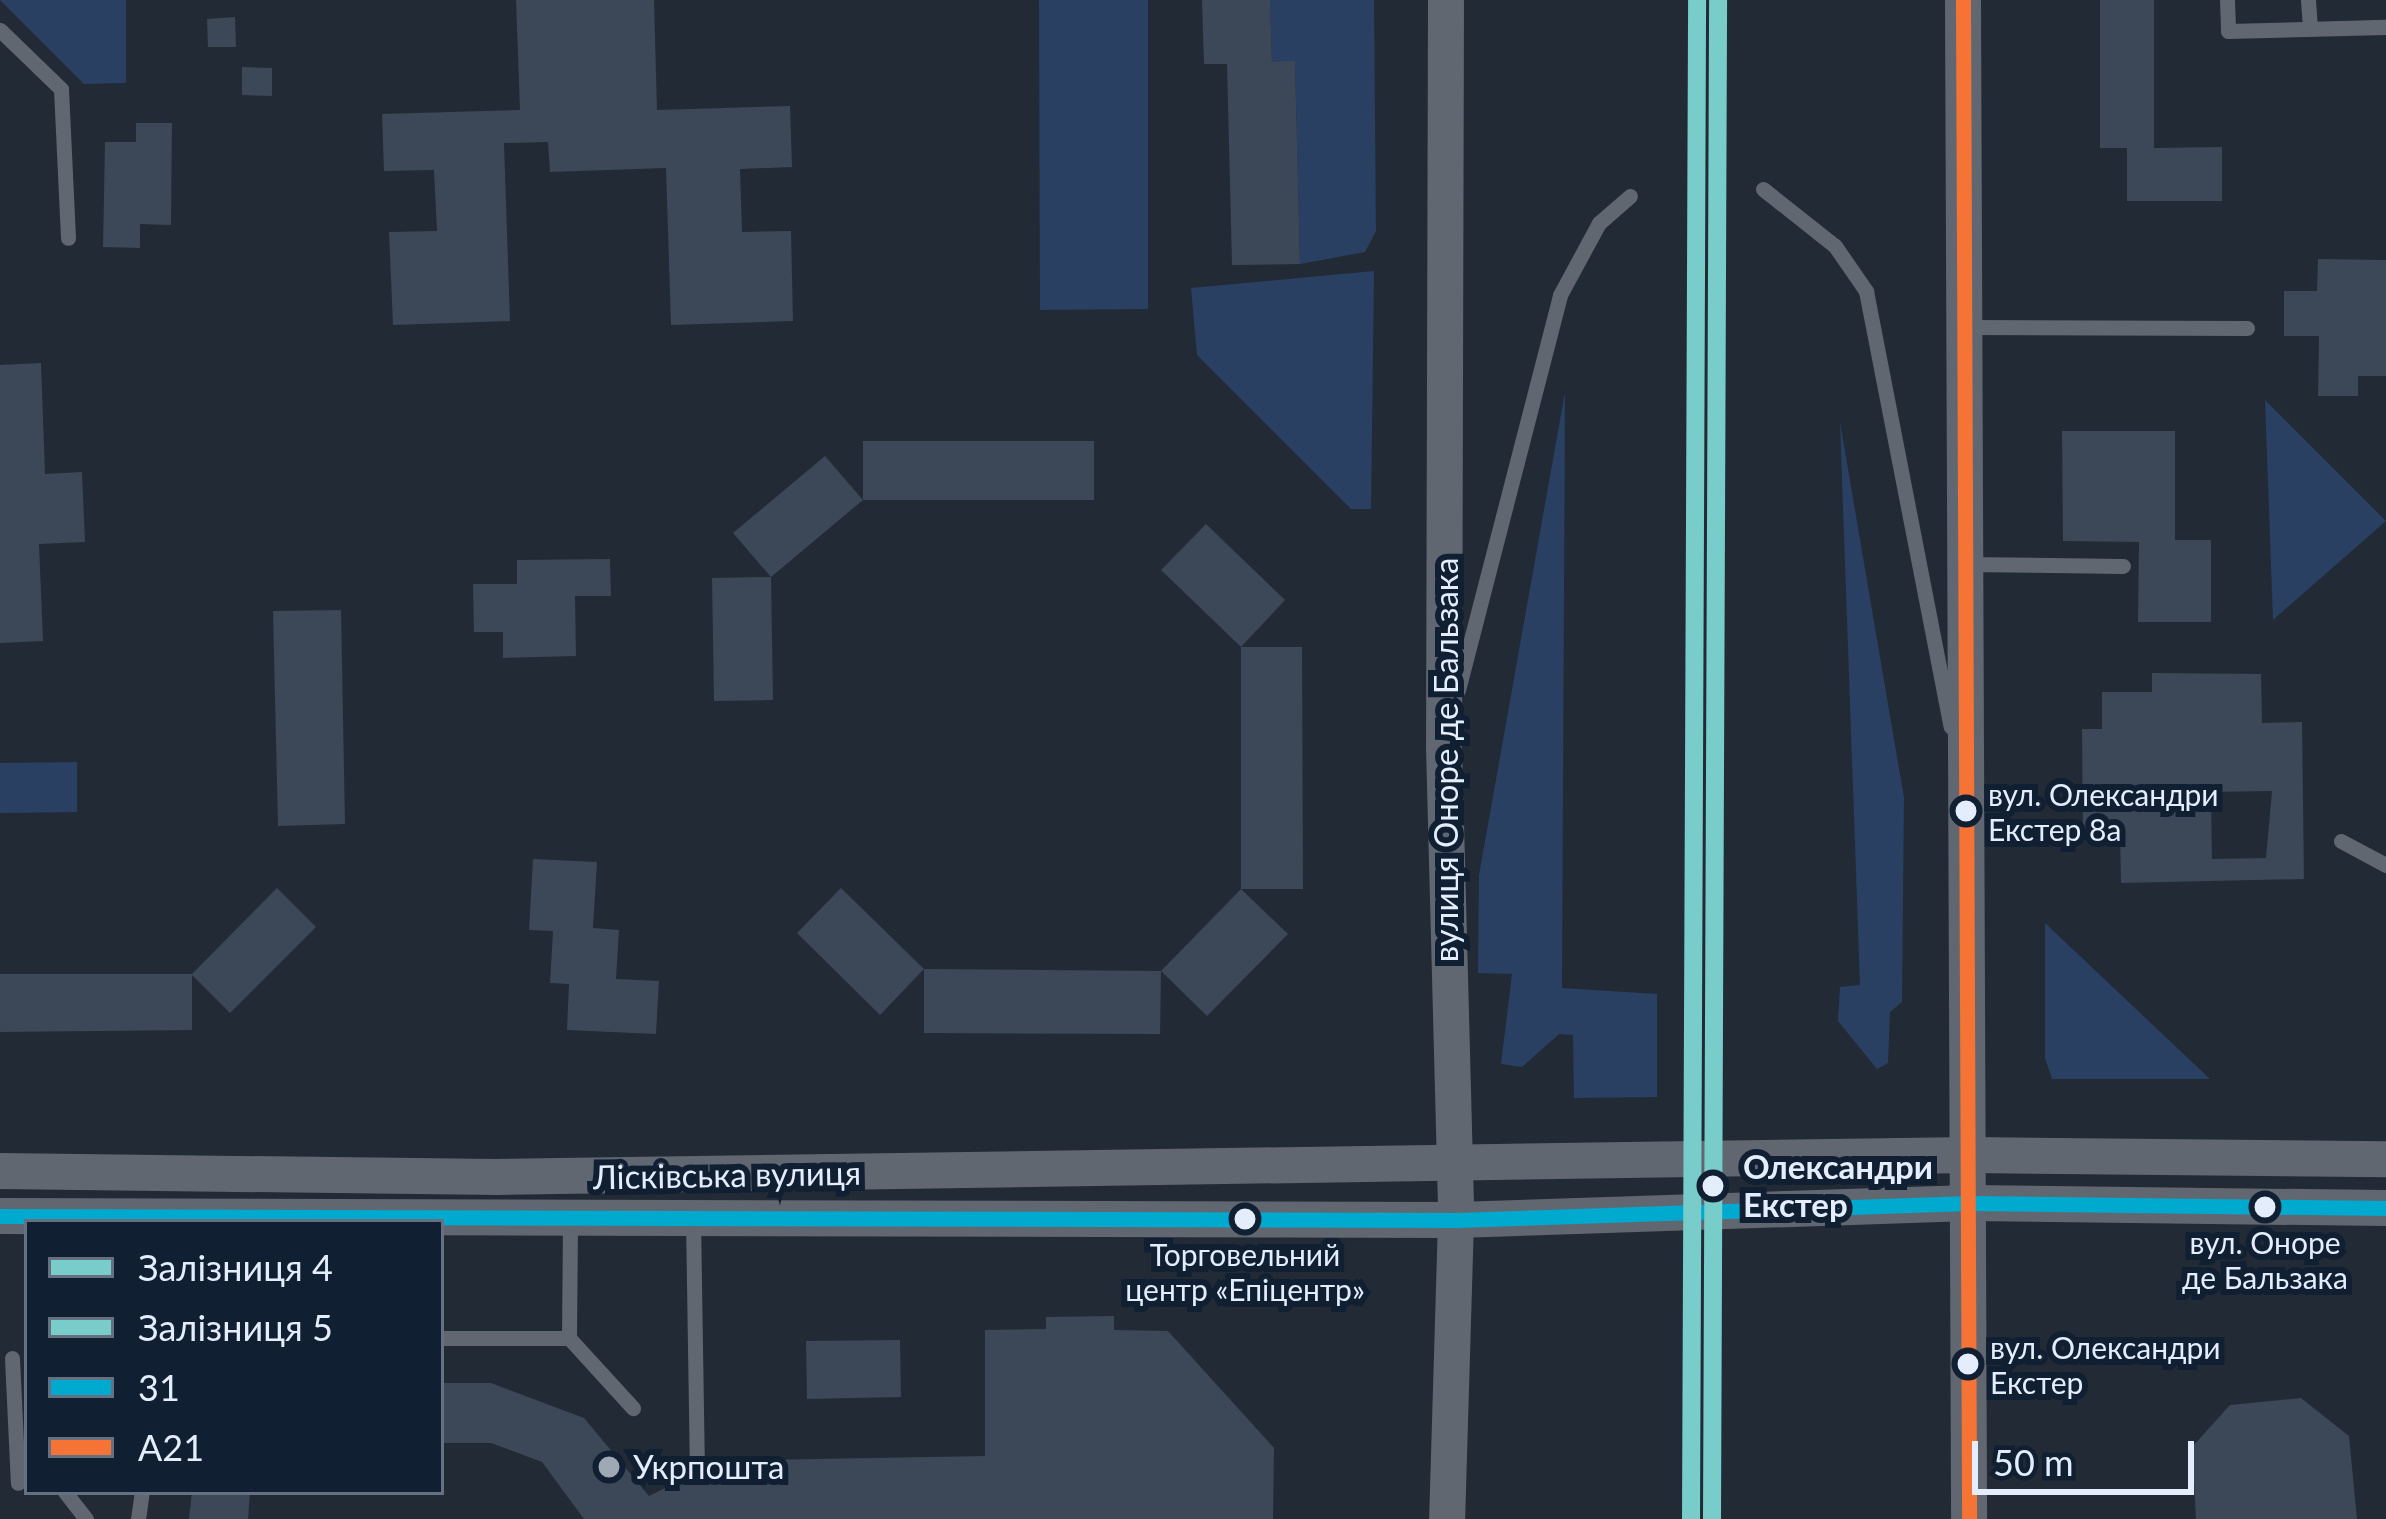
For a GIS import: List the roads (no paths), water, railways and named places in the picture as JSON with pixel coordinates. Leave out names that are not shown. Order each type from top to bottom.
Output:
[{"type":"street","name":"вулиця Оноре де Бальзака","points":[[1446,0],[1444,747],[1456,1220],[1448,1519]]},
{"type":"street","points":[[1963,0],[1961,565],[1970,1155],[1969,1519]]},
{"type":"street","name":"Лісківська вулиця","points":[[0,1171],[497,1178],[1970,1155],[2386,1160]]},
{"type":"street","name":"Лісківська вулиця","points":[[0,1216],[1456,1220],[1970,1203],[2386,1208]]},
{"type":"lane","points":[[2227,0],[2228,31],[2386,27]]},
{"type":"lane","points":[[2308,0],[2310,26]]},
{"type":"lane","points":[[0,30],[57,81],[64,98],[68,238]]},
{"type":"lane","points":[[1763,190],[1835,245],[1865,291],[1965,801]]},
{"type":"lane","points":[[1444,747],[1560,295],[1599,223],[1630,196]]},
{"type":"lane","points":[[1963,328],[2247,328]]},
{"type":"lane","points":[[1961,565],[2123,566]]},
{"type":"lane","points":[[2341,842],[2386,865]]},
{"type":"lane","points":[[570,1216],[569,1338],[633,1408]]},
{"type":"lane","points":[[693,1216],[697,1461]]},
{"type":"lane","points":[[444,1338],[569,1338]]},
{"type":"lane","points":[[0,1484],[23,1484],[12,1358]]},
{"type":"lane","points":[[67,1495],[86,1519]]},
{"type":"rail line","name":"4","points":[[1691,1519],[1697,0]]},
{"type":"rail line","name":"5","points":[[1712,1519],[1718,0]]},
{"type":"place","name":"вул. Олександри Екстер 8а","points":[[1966,811]]},
{"type":"place","name":"Олександри Екстер","points":[[1713,1186]]},
{"type":"place","name":"вул. Оноре де Бальзака","points":[[2265,1207]]},
{"type":"place","name":"Торговельний центр «Епіцентр»","points":[[1245,1219]]},
{"type":"place","name":"вул. Олександри Екстер","points":[[1968,1364]]},
{"type":"place","name":"Укрпошта","points":[[609,1467]]}]
